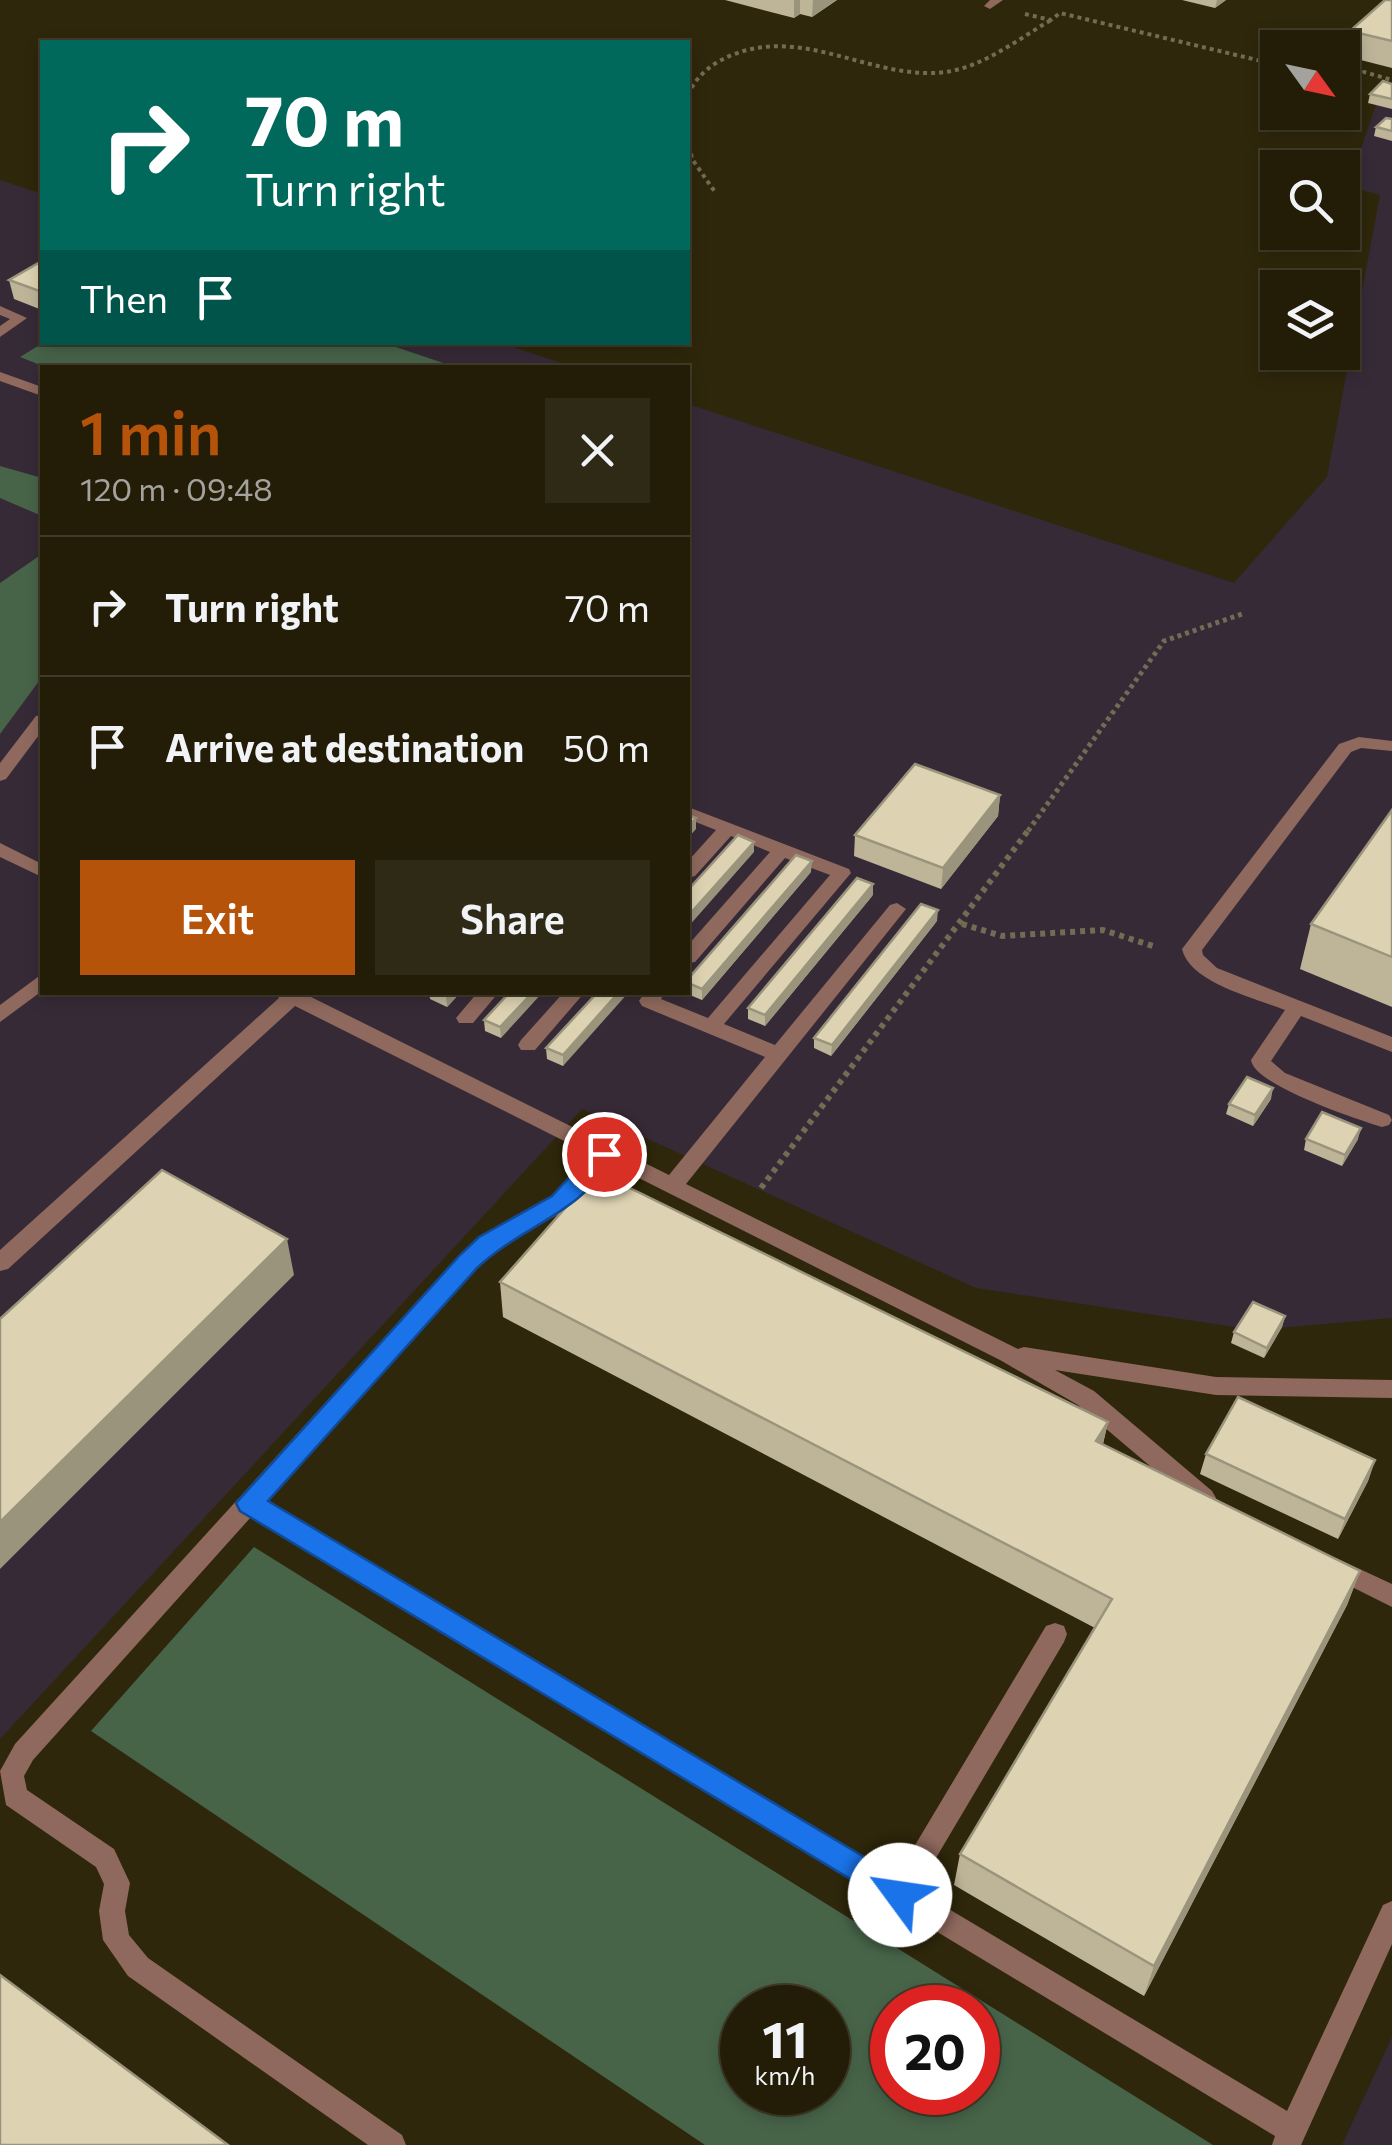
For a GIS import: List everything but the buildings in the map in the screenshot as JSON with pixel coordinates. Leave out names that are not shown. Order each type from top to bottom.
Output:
[{"type":"lane","points":[[0,310],[20,318],[0,333]]},
{"type":"lane","points":[[0,376],[40,391]]},
{"type":"lane","points":[[0,775],[40,723]]},
{"type":"lane","points":[[1392,746],[1359,742],[1346,748],[1196,941],[1194,958],[1210,973],[1392,1046]]},
{"type":"lane","points":[[690,813],[842,873],[711,1027]]},
{"type":"lane","points":[[690,870],[728,828]]},
{"type":"lane","points":[[0,849],[40,870]]},
{"type":"lane","points":[[690,955],[782,850]]},
{"type":"lane","points":[[670,1187],[897,909]]},
{"type":"lane","points":[[0,1015],[40,983]]},
{"type":"lane","points":[[0,1263],[287,995]]},
{"type":"lane","points":[[290,995],[1008,1354],[1086,1398],[1178,1480],[1230,1514]]},
{"type":"lane","points":[[466,1018],[487,995]]},
{"type":"lane","points":[[528,1045],[573,995]]},
{"type":"lane","points":[[654,995],[649,1001],[779,1054]]},
{"type":"lane","points":[[1296,1007],[1261,1060],[1262,1066],[1278,1078],[1382,1120]]},
{"type":"lane","points":[[392,2145],[138,1968],[116,1940],[112,1911],[117,1884],[105,1858],[15,1797],[11,1775],[24,1752],[468,1262],[488,1244],[561,1202],[604,1154]]},
{"type":"lane","points":[[1008,1354],[1216,1386],[1392,1390]]},
{"type":"lane","points":[[249,1503],[900,1895],[1289,2138],[1392,1914]]},
{"type":"lane","points":[[1310,1555],[1392,1596]]},
{"type":"lane","points":[[900,1895],[1055,1634]]},
{"type":"path","points":[[994,3],[1051,20]]},
{"type":"path","points":[[690,91],[708,67],[757,43],[798,44],[900,71],[935,74],[978,60],[1060,13],[1260,61]]},
{"type":"path","points":[[1360,75],[1364,72],[1392,80]]},
{"type":"path","points":[[690,148],[692,159],[715,192]]},
{"type":"path","points":[[736,1221],[962,924],[1164,641],[1242,614]]},
{"type":"path","points":[[962,924],[1002,936],[1102,930],[1194,958]]},
{"type":"shaded area","points":[[1377,102],[1392,105],[1392,1318],[1255,1330],[976,1288],[582,1109],[0,1739],[0,180],[40,193],[40,345],[506,345],[568,365],[40,365],[40,995],[690,995],[690,405],[1234,583],[1327,477],[1347,370],[1360,370],[1360,301],[1380,195],[1360,189],[1360,151]]},
{"type":"shaded area","points":[[1392,2037],[1392,2145],[1342,2145]]},
{"type":"green space","points":[[40,345],[390,345],[449,365],[40,365],[20,357]]},
{"type":"green space","points":[[0,466],[40,477],[40,515],[0,498]]},
{"type":"green space","points":[[40,555],[40,680],[0,734],[0,583]]},
{"type":"green space","points":[[254,1547],[956,1985],[870,1985],[870,2115],[1000,2115],[1000,2012],[1213,2145],[705,2145],[91,1731]]},
{"type":"route","points":[[604,1154],[561,1202],[488,1244],[468,1262],[249,1503],[900,1895]]}]
